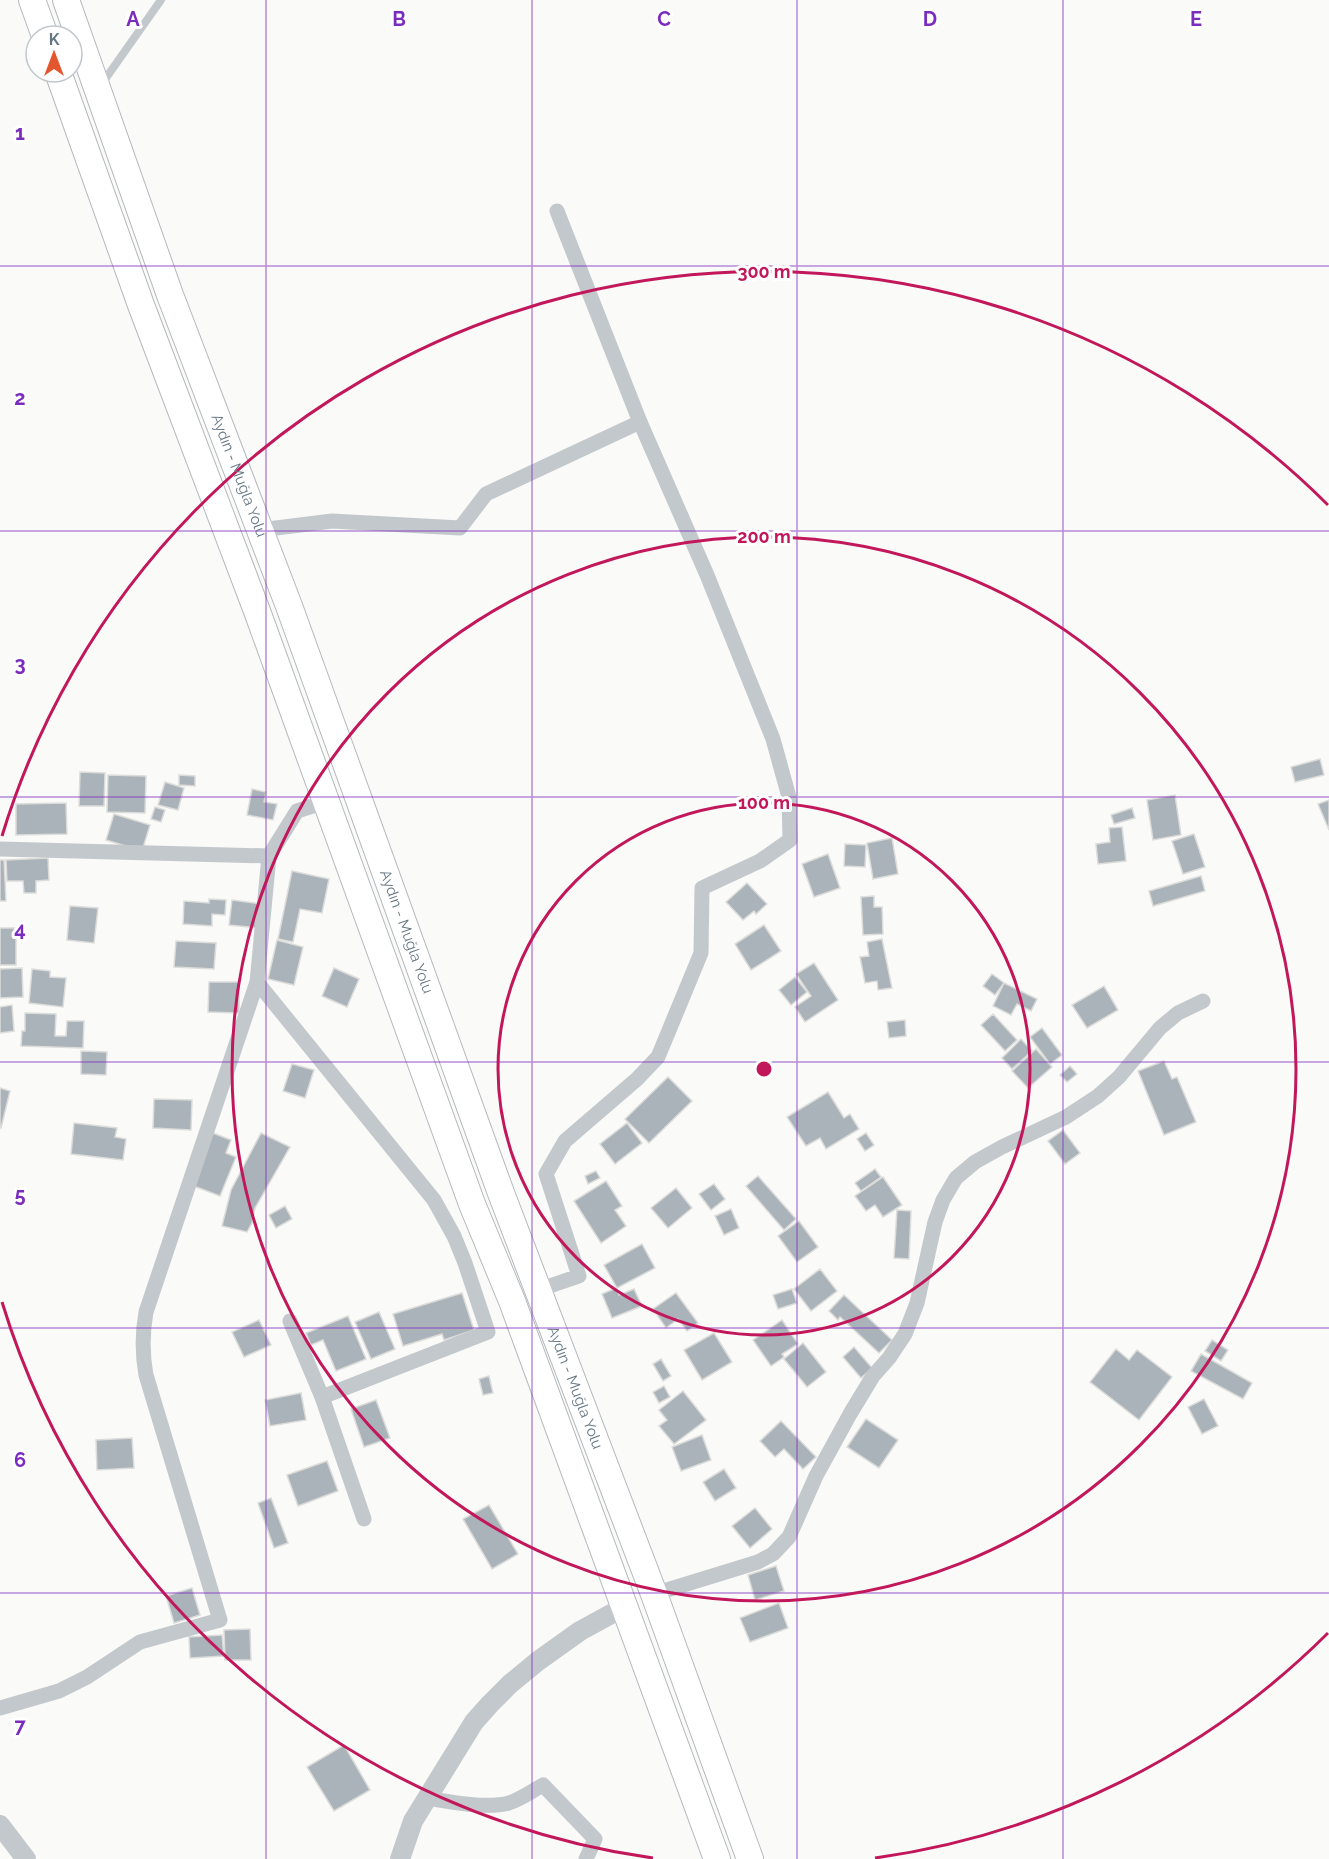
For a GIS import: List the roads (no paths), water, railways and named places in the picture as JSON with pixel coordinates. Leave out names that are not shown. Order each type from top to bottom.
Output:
[{"type":"highway","points":[[32,0],[41,24]]},
{"type":"highway","name":"Aydın - Muğla Yolu","points":[[66,1],[170,295],[289,606],[501,1193],[654,1594],[750,1859]]},
{"type":"highway","name":"Aydın - Muğla Yolu","points":[[62,84],[141,305],[257,611],[472,1204],[512,1301],[717,1859]]},
{"type":"highway","points":[[624,1607],[654,1594]]},
{"type":"street","points":[[538,1290],[579,1276],[546,1174],[565,1141],[637,1079],[658,1057],[701,953],[702,888],[760,861],[790,840],[789,797],[773,739],[707,575],[640,422],[557,211]]},
{"type":"street","points":[[260,530],[332,521],[460,528],[486,494],[640,422]]},
{"type":"street","points":[[0,1708],[59,1690],[87,1677],[140,1642],[220,1620],[146,1375],[142,1353],[142,1334],[150,1301],[257,982],[269,856],[297,811],[325,802]]},
{"type":"street","points":[[0,849],[269,856]]},
{"type":"street","points":[[257,982],[434,1200],[454,1236],[488,1332],[322,1397]]},
{"type":"street","points":[[654,1594],[758,1562],[773,1554],[789,1537],[816,1476],[850,1414],[873,1376],[889,1358],[905,1334],[917,1303],[935,1222],[956,1178],[975,1162],[1066,1117],[1098,1096],[1119,1077],[1160,1028],[1178,1013],[1203,1001]]},
{"type":"street","points":[[290,1321],[322,1397],[364,1518]]},
{"type":"street","points":[[400,1859],[413,1821],[474,1722],[510,1684],[538,1661],[580,1631],[624,1607]]},
{"type":"street","points":[[427,1798],[462,1804],[506,1803],[543,1785],[595,1839],[586,1859]]},
{"type":"street","points":[[0,1825],[26,1859]]},
{"type":"lane","points":[[98,89],[161,0]]}]
